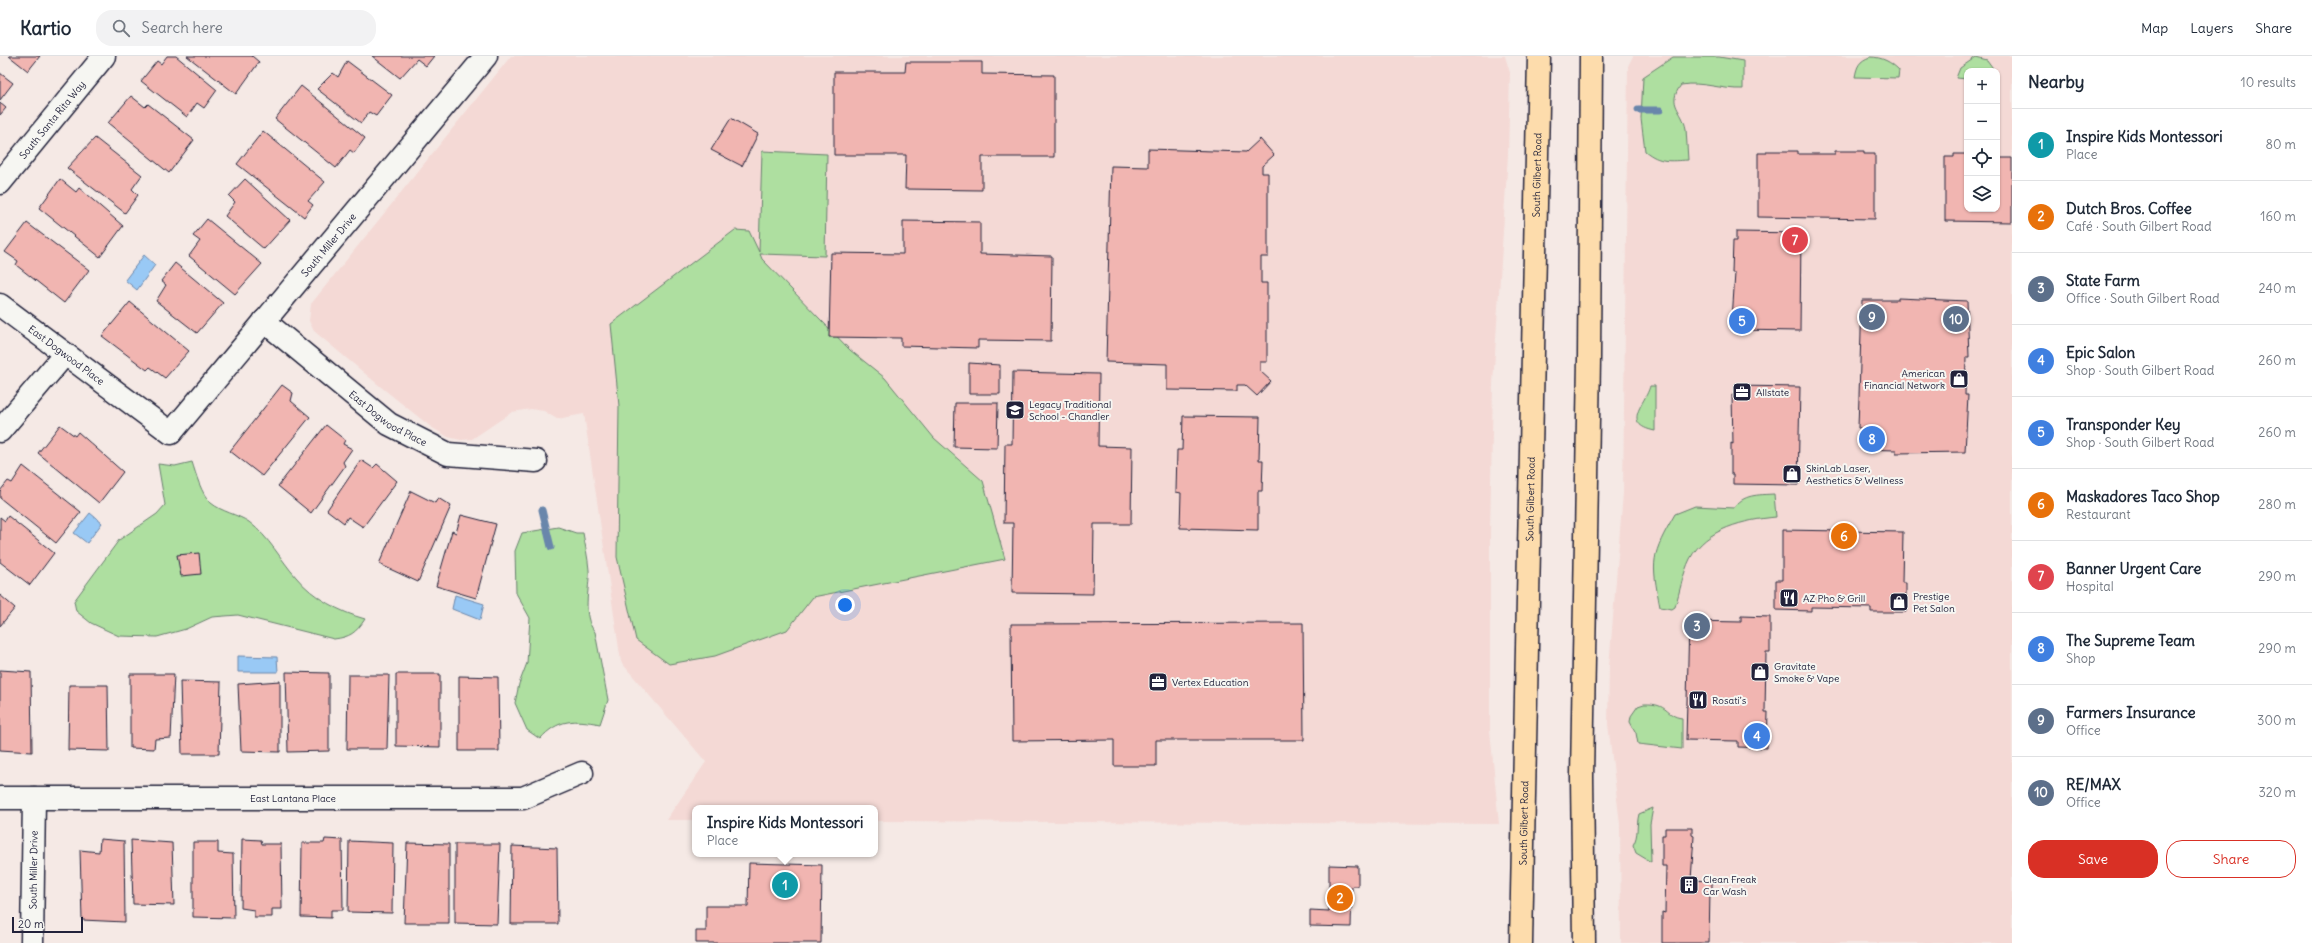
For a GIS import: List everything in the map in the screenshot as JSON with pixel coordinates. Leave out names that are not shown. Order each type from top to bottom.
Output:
[{"type":"main road","name":"South Gilbert Road","points":[[1521,943],[1539,56]]},
{"type":"main road","points":[[1584,943],[1582,777],[1589,351],[1591,56]]},
{"type":"street","name":"South Santa Rita Way","points":[[0,183],[104,56]]},
{"type":"street","name":"South Miller Drive","points":[[170,433],[486,56]]},
{"type":"street","name":"East Dogwood Place","points":[[0,305],[170,433]]},
{"type":"street","name":"East Dogwood Place","points":[[264,321],[389,424],[448,454],[536,461]]},
{"type":"street","points":[[0,431],[65,354]]},
{"type":"street","name":"East Lantana Place","points":[[0,798],[523,798],[582,773]]},
{"type":"street","name":"South Miller Drive","points":[[32,943],[34,798]]},
{"type":"shaded area","name":"Legacy Traditional School - Chandler","points":[[511,56],[1505,56],[1510,73],[1508,155],[1493,384],[1490,532],[1490,730],[1499,824],[878,821],[878,805],[692,805],[692,820],[666,820],[706,762],[621,662],[584,414],[557,419],[544,411],[531,409],[512,412],[472,439],[461,440],[448,437],[431,427],[314,331],[309,321],[311,304]]},
{"type":"shaded area","points":[[1633,56],[2012,56],[2012,943],[1621,943],[1620,824],[1608,724],[1609,667],[1623,493],[1628,66]]},
{"type":"green space","points":[[1673,57],[1719,57],[1743,61],[1743,89],[1689,84],[1681,85],[1677,92],[1675,103],[1686,129],[1688,160],[1670,161],[1655,158],[1645,151],[1641,119],[1643,77]]},
{"type":"green space","points":[[1870,57],[1886,60],[1893,65],[1899,70],[1898,78],[1855,77],[1859,64],[1863,60]]},
{"type":"green space","points":[[1976,57],[1987,60],[1993,68],[1964,68],[1964,79],[1956,78],[1960,68]]},
{"type":"green space","points":[[762,151],[827,154],[825,256],[760,254],[762,259],[850,350],[885,378],[934,438],[983,481],[1005,559],[813,597],[787,630],[715,656],[669,664],[636,640],[617,557],[619,406],[611,324],[735,230],[749,231],[759,252]]},
{"type":"green space","points":[[1650,386],[1655,386],[1655,431],[1645,428],[1639,423],[1637,418],[1638,412]]},
{"type":"green space","points":[[192,462],[204,494],[211,503],[220,509],[244,519],[256,528],[303,585],[319,598],[337,608],[365,619],[359,628],[352,634],[334,639],[238,615],[212,617],[186,629],[157,637],[119,636],[91,623],[76,611],[74,601],[119,540],[157,514],[165,505],[158,464],[175,466]]},
{"type":"green space","points":[[1774,494],[1776,517],[1739,523],[1716,533],[1706,540],[1697,548],[1690,559],[1683,576],[1675,607],[1672,609],[1660,607],[1655,579],[1655,559],[1661,540],[1675,514],[1695,506],[1734,508],[1742,500],[1751,496]]},
{"type":"green space","points":[[558,527],[576,533],[583,533],[589,570],[587,602],[588,618],[595,632],[608,700],[600,724],[582,721],[567,722],[553,728],[540,739],[527,730],[515,703],[519,684],[527,663],[530,618],[516,593],[515,551],[522,533]]},
{"type":"green space","points":[[1644,704],[1658,705],[1663,707],[1672,715],[1682,718],[1682,749],[1638,744],[1636,733],[1630,722],[1631,716],[1638,706]]},
{"type":"green space","points":[[1653,808],[1650,824],[1651,862],[1636,853],[1633,845],[1636,837],[1639,814]]},
{"type":"water","points":[[144,255],[155,265],[137,290],[125,280]]},
{"type":"water","points":[[90,513],[102,523],[87,543],[74,533]]},
{"type":"water","points":[[455,595],[484,604],[480,620],[452,609]]},
{"type":"water","points":[[238,656],[277,657],[278,672],[238,672]]},
{"type":"building","points":[[9,56],[40,56],[28,71]]},
{"type":"building","points":[[167,56],[176,56],[217,90],[204,108],[197,103],[187,117],[141,81],[157,61],[161,64]]},
{"type":"building","points":[[187,56],[252,56],[259,62],[236,94]]},
{"type":"building","points":[[372,56],[434,56],[426,66],[417,59],[400,78]]},
{"type":"building","points":[[347,61],[392,95],[376,116],[369,112],[361,123],[317,89],[333,73],[338,77]]},
{"type":"building","points":[[906,62],[982,62],[982,74],[1054,75],[1054,157],[982,157],[982,190],[905,189],[906,155],[834,155],[834,72],[905,72]]},
{"type":"building","points":[[0,73],[13,83],[0,100]]},
{"type":"building","points":[[301,86],[365,138],[354,153],[350,150],[336,168],[275,119]]},
{"type":"building","points":[[131,96],[145,107],[148,104],[194,140],[169,173],[108,123]]},
{"type":"building","points":[[0,103],[6,108],[0,115]]},
{"type":"building","points":[[731,118],[758,134],[742,166],[711,150]]},
{"type":"building","points":[[263,131],[325,182],[308,201],[313,205],[304,217],[237,164]]},
{"type":"building","points":[[95,138],[142,175],[132,189],[138,195],[125,213],[67,168]]},
{"type":"building","points":[[1260,139],[1274,155],[1262,166],[1262,173],[1268,173],[1268,257],[1261,257],[1261,283],[1267,283],[1267,362],[1260,362],[1260,371],[1271,381],[1257,396],[1245,385],[1237,385],[1237,391],[1167,390],[1167,364],[1106,362],[1111,166],[1148,167],[1148,149],[1246,152]]},
{"type":"building","points":[[1767,151],[1798,151],[1798,154],[1835,154],[1835,151],[1864,151],[1864,154],[1875,154],[1875,219],[1758,217],[1758,153],[1767,153]]},
{"type":"building","points":[[1954,154],[1964,154],[1964,212],[2000,212],[2000,158],[2012,158],[2012,222],[1945,221],[1945,157],[1954,157]]},
{"type":"building","points":[[60,179],[76,192],[79,188],[123,226],[100,257],[39,208]]},
{"type":"building","points":[[245,179],[290,220],[264,249],[225,216],[235,202],[229,196]]},
{"type":"building","points":[[207,219],[262,264],[235,294],[189,256],[200,241],[193,236]]},
{"type":"building","points":[[903,221],[980,222],[980,254],[1052,256],[1051,341],[978,340],[978,348],[901,346],[901,338],[829,337],[831,253],[903,254]]},
{"type":"building","points":[[27,223],[89,270],[64,303],[16,265],[18,261],[5,252]]},
{"type":"building","points":[[1736,232],[1801,233],[1800,331],[1734,330],[1735,320],[1732,320],[1735,273],[1732,273],[1733,241],[1736,241]]},
{"type":"building","points":[[175,263],[223,303],[197,333],[156,301],[166,285],[161,281]]},
{"type":"building","points":[[1898,298],[1967,301],[1969,357],[1966,357],[1965,395],[1968,395],[1965,452],[1896,453],[1896,450],[1860,449],[1861,428],[1858,428],[1862,300],[1898,300]]},
{"type":"building","points":[[130,302],[189,351],[165,378],[150,367],[147,370],[102,336]]},
{"type":"building","points":[[969,363],[1000,365],[1000,394],[969,394]]},
{"type":"building","points":[[1013,372],[1099,374],[1098,446],[1132,447],[1131,524],[1094,524],[1093,594],[1012,593],[1013,523],[1004,523],[1005,444],[1012,444]]},
{"type":"building","points":[[282,385],[293,393],[291,401],[310,417],[262,476],[230,451]]},
{"type":"building","points":[[1735,386],[1800,387],[1798,485],[1733,484],[1733,474],[1731,474],[1731,443],[1733,444],[1732,395],[1735,395]]},
{"type":"building","points":[[955,403],[998,403],[997,448],[954,447]]},
{"type":"building","points":[[1183,416],[1260,417],[1259,460],[1263,460],[1262,491],[1258,491],[1258,530],[1180,528],[1181,493],[1176,492],[1177,450],[1182,450]]},
{"type":"building","points":[[60,425],[75,436],[78,432],[123,472],[99,503],[38,453]]},
{"type":"building","points":[[326,425],[345,440],[343,444],[352,449],[343,462],[345,466],[311,513],[278,486]]},
{"type":"building","points":[[361,460],[373,468],[377,464],[397,481],[363,527],[348,517],[344,523],[327,510]]},
{"type":"building","points":[[23,466],[81,512],[56,543],[0,498],[0,491],[8,481],[12,483]]},
{"type":"building","points":[[411,491],[435,503],[438,498],[451,506],[418,582],[379,564]]},
{"type":"building","points":[[461,515],[496,524],[476,598],[436,586],[452,531],[456,533]]},
{"type":"building","points":[[8,516],[54,553],[30,585],[0,562],[0,517],[5,521]]},
{"type":"building","points":[[1782,530],[1903,532],[1902,583],[1906,583],[1906,612],[1871,612],[1871,608],[1811,607],[1811,611],[1776,610],[1776,580],[1782,580]]},
{"type":"building","points":[[199,553],[201,574],[181,576],[177,555]]},
{"type":"building","points":[[0,595],[15,608],[0,626]]},
{"type":"building","points":[[1741,616],[1770,617],[1770,652],[1766,652],[1765,712],[1768,712],[1767,748],[1738,747],[1738,741],[1686,740],[1689,621],[1741,622]]},
{"type":"building","name":"Vertex Education","points":[[1303,623],[1304,740],[1156,740],[1156,766],[1114,766],[1114,740],[1012,741],[1011,624]]},
{"type":"building","points":[[0,670],[31,672],[32,752],[0,750]]},
{"type":"building","points":[[286,672],[329,673],[329,751],[288,752]]},
{"type":"building","points":[[130,674],[174,674],[171,738],[155,739],[154,749],[130,748]]},
{"type":"building","points":[[396,674],[440,674],[440,747],[396,746]]},
{"type":"building","points":[[348,675],[389,675],[387,749],[347,749]]},
{"type":"building","points":[[459,676],[498,677],[499,751],[459,751]]},
{"type":"building","points":[[180,681],[221,682],[219,754],[182,754]]},
{"type":"building","points":[[280,681],[280,752],[241,751],[238,684]]},
{"type":"building","points":[[69,685],[108,685],[109,751],[68,750]]},
{"type":"building","name":"Clean Freak Car Wash","points":[[1665,828],[1692,828],[1692,835],[1694,836],[1691,880],[1712,881],[1712,890],[1710,890],[1709,943],[1662,943],[1662,912],[1665,913],[1666,866],[1662,866],[1662,835],[1665,835]]},
{"type":"building","points":[[100,839],[124,841],[125,922],[82,920],[80,850],[99,852]]},
{"type":"building","points":[[242,839],[261,840],[262,844],[281,844],[282,909],[272,909],[272,917],[254,917],[254,910],[241,908]]},
{"type":"building","points":[[325,839],[342,840],[343,910],[331,910],[331,918],[301,917],[302,843],[324,843]]},
{"type":"building","points":[[131,840],[172,843],[174,905],[133,904]]},
{"type":"building","points":[[349,841],[393,843],[392,913],[348,912]]},
{"type":"building","points":[[193,842],[218,842],[218,853],[233,854],[234,918],[193,917]]},
{"type":"building","points":[[407,843],[449,844],[449,923],[404,923]]},
{"type":"building","points":[[455,844],[500,844],[497,924],[455,923]]},
{"type":"building","points":[[512,846],[557,848],[558,924],[511,924]]},
{"type":"building","points":[[749,863],[822,865],[821,943],[696,943],[696,931],[706,931],[706,906],[748,906]]},
{"type":"building","points":[[1329,865],[1358,866],[1358,886],[1352,886],[1351,927],[1310,926],[1310,910],[1329,911]]},
{"type":"waterway","points":[[1638,110],[1660,110]]},
{"type":"waterway","points":[[542,510],[551,547]]},
{"type":"place","name":"Banner Urgent Care","points":[[1795,240]]},
{"type":"place","name":"Farmers Insurance","points":[[1872,317]]},
{"type":"place","name":"RE/MAX","points":[[1956,319]]},
{"type":"place","name":"Transponder Key","points":[[1742,321]]},
{"type":"place","name":"American Financial Network","points":[[1959,379]]},
{"type":"place","name":"Allstate","points":[[1742,392]]},
{"type":"place","name":"Legacy Traditional School - Chandler","points":[[1015,410]]},
{"type":"place","name":"The Supreme Team","points":[[1872,439]]},
{"type":"place","name":"SkinLab Laser, Aesthetics & Wellness","points":[[1792,474]]},
{"type":"place","name":"Maskadores Taco Shop","points":[[1844,536]]},
{"type":"place","name":"AZ Pho & Grill","points":[[1789,598]]},
{"type":"place","name":"Prestige Pet Salon","points":[[1899,602]]},
{"type":"place","name":"State Farm","points":[[1697,626]]},
{"type":"place","name":"Gravitate Smoke & Vape","points":[[1760,672]]},
{"type":"place","name":"Vertex Education","points":[[1158,682]]},
{"type":"place","name":"Rosati's","points":[[1698,700]]},
{"type":"place","name":"Epic Salon","points":[[1757,736]]},
{"type":"place","name":"Inspire Kids Montessori","points":[[785,885]]},
{"type":"place","name":"Clean Freak Car Wash","points":[[1689,885]]},
{"type":"place","name":"Dutch Bros. Coffee","points":[[1340,898]]}]
